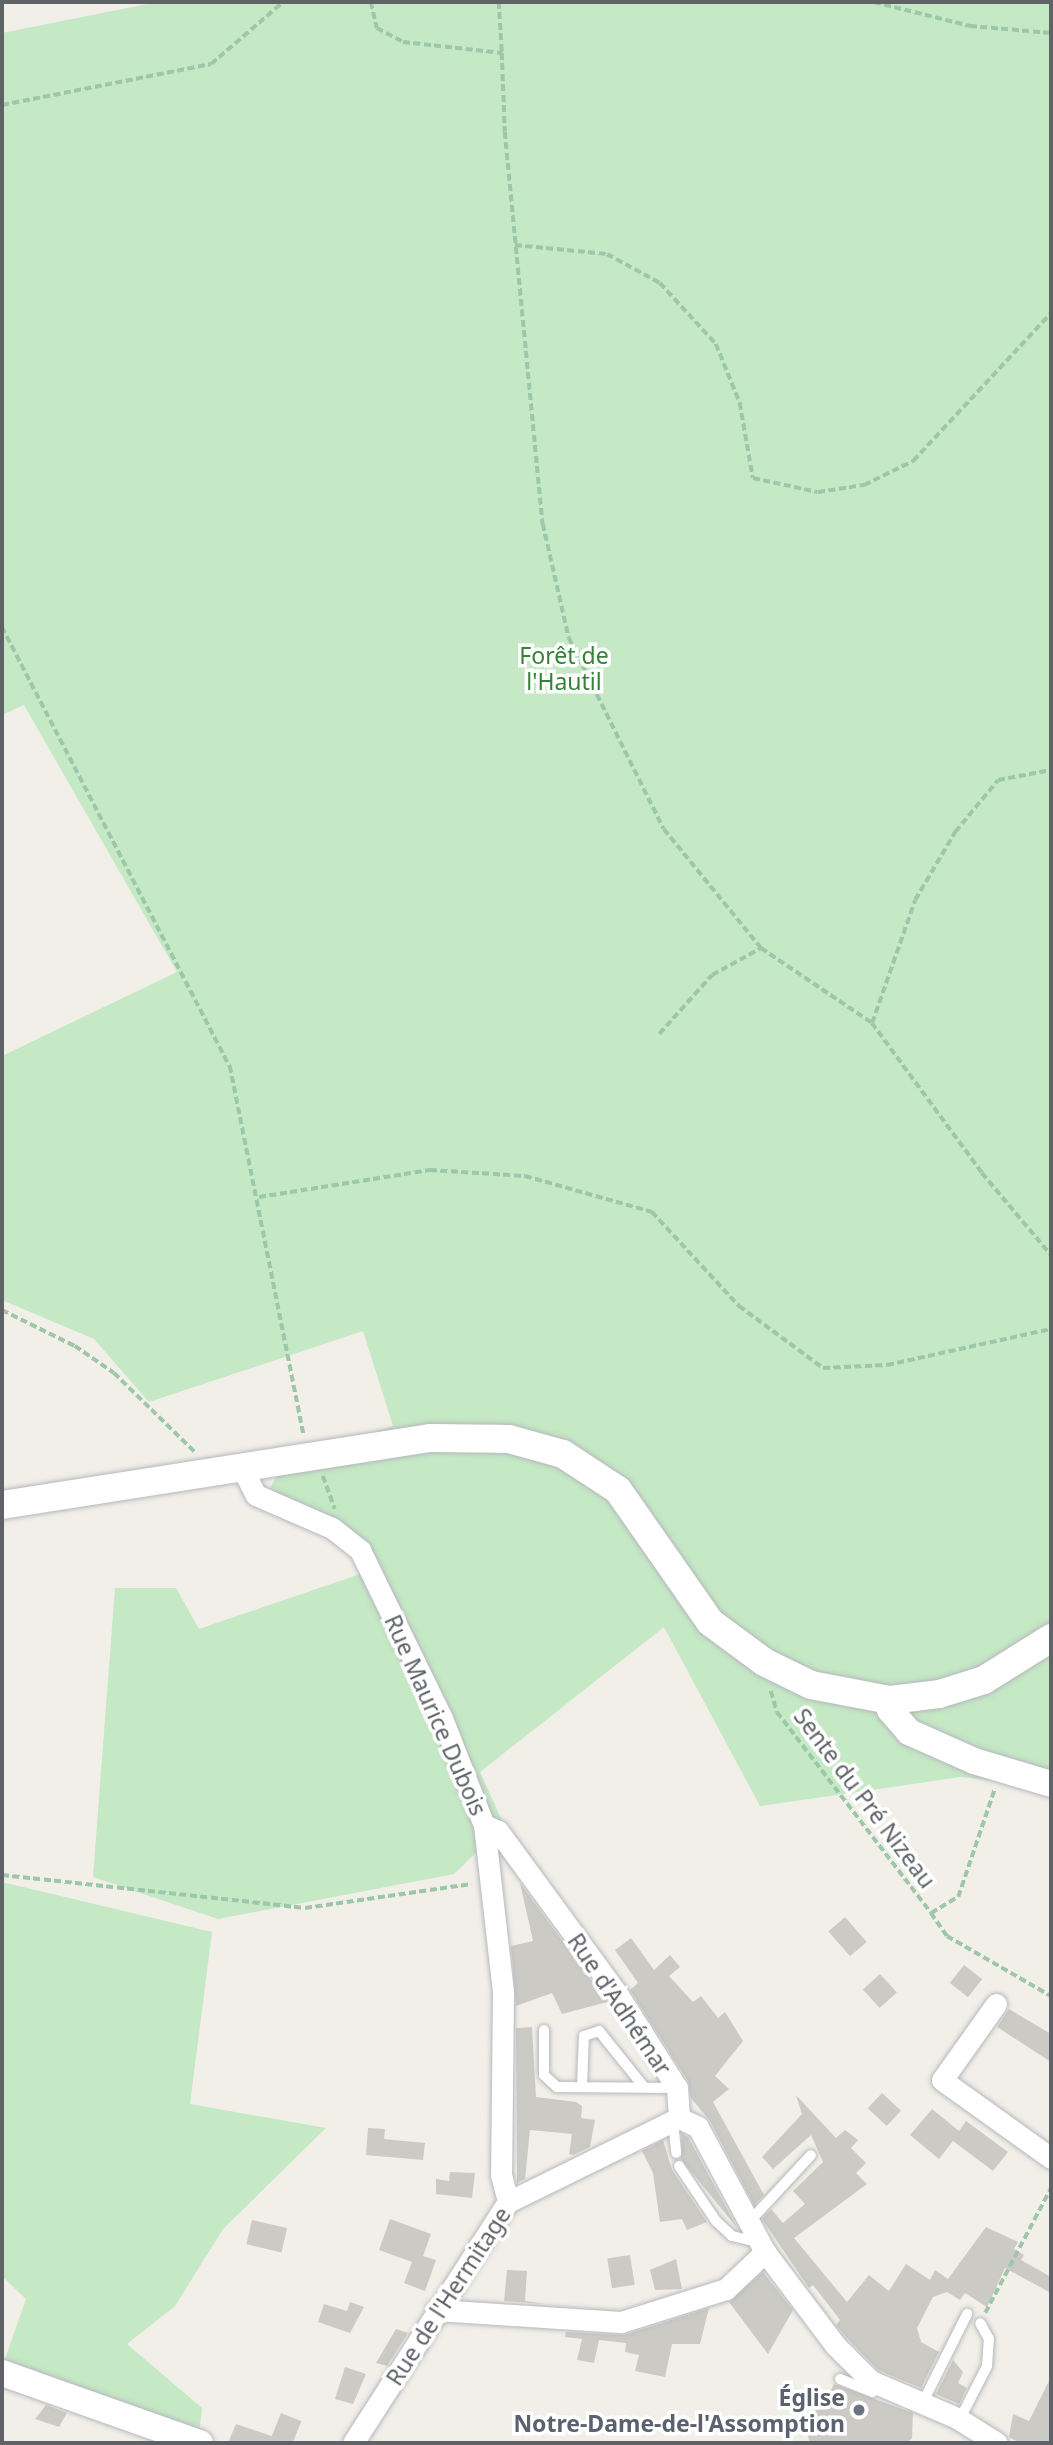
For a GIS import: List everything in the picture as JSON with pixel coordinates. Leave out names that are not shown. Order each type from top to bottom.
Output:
[{"type":"main road","points":[[2,1505],[242,1468],[315,1465],[483,1436],[563,1454],[618,1490],[710,1622],[764,1661],[811,1685],[890,1700],[939,1694],[984,1680],[1051,1638]]},
{"type":"street","name":"Rue Maurice Dubois","points":[[242,1468],[256,1495],[332,1528],[360,1550],[442,1718],[484,1825],[503,1992],[501,2175],[508,2202]]},
{"type":"street","points":[[890,1700],[891,1710],[909,1732],[1001,1769],[1051,1784]]},
{"type":"street","name":"Rue d'Adhémar","points":[[484,1825],[498,1831],[618,1995],[677,2088],[676,2120]]},
{"type":"street","points":[[996,2004],[942,2080],[1051,2158]]},
{"type":"street","points":[[676,2120],[698,2127],[762,2247],[835,2345],[886,2390],[960,2419],[997,2443]]},
{"type":"street","name":"Rue de l'Hermitage","points":[[353,2443],[436,2310],[508,2202],[676,2120]]},
{"type":"street","points":[[436,2310],[621,2322],[726,2289],[762,2247]]},
{"type":"street","points":[[2,2373],[200,2443]]},
{"type":"lane","points":[[544,2030],[544,2075],[557,2087],[677,2088]]},
{"type":"lane","points":[[582,2087],[584,2036],[598,2031],[644,2087]]},
{"type":"lane","points":[[676,2120],[676,2152]]},
{"type":"lane","points":[[749,2222],[811,2155]]},
{"type":"lane","points":[[679,2166],[716,2221],[732,2236],[762,2247]]},
{"type":"lane","points":[[922,2404],[967,2314]]},
{"type":"lane","points":[[960,2419],[987,2366],[989,2339],[980,2323]]},
{"type":"lane","points":[[840,2379],[874,2392],[886,2390]]},
{"type":"path","points":[[2,105],[211,64],[283,2]]},
{"type":"path","points":[[371,2],[377,28],[403,42],[502,53]]},
{"type":"path","points":[[499,2],[514,245],[543,524],[569,638],[664,829],[761,948],[872,1023],[982,1173],[1051,1255]]},
{"type":"path","points":[[874,2],[970,26],[1051,33]]},
{"type":"path","points":[[514,245],[607,254],[660,284],[716,344],[740,403],[753,478],[818,492],[864,485],[913,461],[1051,313]]},
{"type":"path","points":[[2,627],[230,1066],[315,1465],[332,1501]]},
{"type":"path","points":[[872,1023],[915,900],[955,832],[998,780],[1051,770]]},
{"type":"path","points":[[659,1034],[712,975],[761,948]]},
{"type":"path","points":[[259,1197],[430,1170],[525,1176],[652,1212],[739,1306],[823,1368],[887,1365],[1051,1329]]},
{"type":"path","points":[[2,1310],[75,1346],[114,1373],[213,1472]]},
{"type":"path","name":"Sente du Pré Nizeau","points":[[764,1661],[777,1712],[947,1936],[1051,1996]]},
{"type":"path","name":"Sente du Pré Nizeau","points":[[931,1913],[958,1897],[1001,1769]]},
{"type":"path","points":[[2,1875],[305,1908],[490,1881]]},
{"type":"path","points":[[980,2323],[1051,2189]]},
{"type":"green space","name":"Forêt de l'Hautil","points":[[157,2],[1051,2],[1051,1787],[961,1777],[760,1806],[664,1627],[480,1772],[504,1825],[454,1874],[218,1919],[93,1877],[115,1588],[176,1588],[199,1629],[381,1567],[270,1488],[285,1462],[393,1426],[363,1331],[149,1402],[94,1339],[2,1300],[2,1056],[177,972],[24,705],[2,715],[2,33]]},
{"type":"green space","points":[[2,1882],[212,1932],[190,2104],[326,2128],[223,2229],[175,2306],[127,2344],[202,2408],[199,2435],[5,2359],[26,2299],[2,2276]]},
{"type":"building","points":[[520,1883],[607,2002],[562,2014],[552,1993],[516,2006],[511,1946],[533,1941]]},
{"type":"building","points":[[845,1917],[867,1942],[850,1956],[828,1931]]},
{"type":"building","points":[[631,1938],[654,1970],[670,1955],[680,1967],[669,1976],[693,2002],[701,1996],[718,2018],[725,2012],[743,2041],[715,2076],[729,2089],[713,2102],[764,2195],[754,2205],[710,2121],[691,2098],[688,2081],[630,1990],[638,1983],[615,1950]]},
{"type":"building","points":[[964,1965],[982,1979],[968,1997],[950,1983]]},
{"type":"building","points":[[880,1974],[897,1993],[880,2008],[863,1989]]},
{"type":"building","points":[[1009,2009],[1051,2034],[1051,2062],[997,2027]]},
{"type":"building","points":[[532,2027],[536,2097],[576,2102],[582,2106],[581,2118],[595,2120],[590,2147],[573,2155],[569,2154],[572,2134],[530,2130],[525,2179],[517,2183],[516,2028]]},
{"type":"building","points":[[882,2093],[901,2111],[887,2126],[868,2108]]},
{"type":"building","points":[[796,2095],[836,2138],[845,2130],[858,2140],[851,2148],[866,2163],[856,2173],[867,2184],[794,2238],[847,2302],[869,2275],[889,2291],[906,2264],[930,2280],[935,2270],[948,2279],[986,2227],[1018,2242],[1014,2249],[1024,2255],[1021,2260],[1051,2277],[1051,2293],[1005,2268],[987,2307],[965,2293],[960,2300],[947,2292],[933,2297],[917,2328],[921,2342],[939,2352],[921,2388],[878,2370],[836,2325],[840,2320],[813,2285],[809,2288],[762,2219],[771,2209],[783,2223],[805,2204],[793,2191],[823,2162],[811,2135],[773,2169],[762,2157],[802,2114]]},
{"type":"building","points":[[932,2109],[959,2131],[966,2121],[1008,2152],[993,2171],[953,2141],[939,2159],[910,2135]]},
{"type":"building","points":[[368,2128],[385,2129],[384,2139],[425,2143],[423,2160],[366,2155]]},
{"type":"building","points":[[682,2134],[688,2137],[738,2229],[681,2159]]},
{"type":"building","points":[[663,2140],[672,2170],[707,2222],[687,2230],[682,2219],[660,2222],[653,2173],[642,2151]]},
{"type":"building","points":[[450,2172],[475,2173],[472,2198],[436,2194],[436,2179],[449,2181]]},
{"type":"building","points":[[390,2219],[431,2234],[423,2256],[436,2260],[425,2291],[404,2283],[412,2262],[379,2250]]},
{"type":"building","points":[[252,2220],[287,2228],[281,2252],[246,2244]]},
{"type":"building","points":[[630,2255],[635,2285],[612,2288],[607,2259]]},
{"type":"building","points":[[676,2259],[682,2289],[655,2290],[650,2270]]},
{"type":"building","points":[[507,2270],[527,2271],[525,2301],[545,2304],[504,2301]]},
{"type":"building","points":[[763,2272],[793,2310],[768,2354],[729,2302]]},
{"type":"building","points":[[350,2302],[364,2307],[350,2333],[318,2322],[324,2304],[347,2311]]},
{"type":"building","points":[[709,2308],[700,2344],[672,2344],[665,2377],[635,2371],[639,2355],[625,2352],[626,2343],[599,2340],[594,2363],[577,2360],[582,2339],[565,2337],[566,2332],[624,2335]]},
{"type":"building","points":[[396,2329],[408,2333],[387,2366],[376,2363]]},
{"type":"building","points":[[953,2360],[963,2372],[958,2383],[967,2388],[959,2404],[936,2394]]},
{"type":"building","points":[[345,2367],[366,2374],[353,2404],[335,2399]]},
{"type":"building","points":[[1051,2377],[1051,2443],[1020,2443],[1009,2437],[1013,2414],[1029,2421]]},
{"type":"building","name":"Église Notre-Dame-de-l'Assomption","points":[[834,2384],[913,2413],[912,2438],[907,2443],[810,2443],[805,2427],[811,2428],[818,2402],[824,2404]]},
{"type":"building","points":[[46,2405],[67,2413],[59,2427],[35,2419]]},
{"type":"building","points":[[281,2413],[301,2421],[293,2443],[272,2436]]},
{"type":"building","points":[[236,2424],[286,2441],[228,2443]]},
{"type":"place","name":"Église Notre-Dame-de-l'Assomption","points":[[859,2410]]}]
